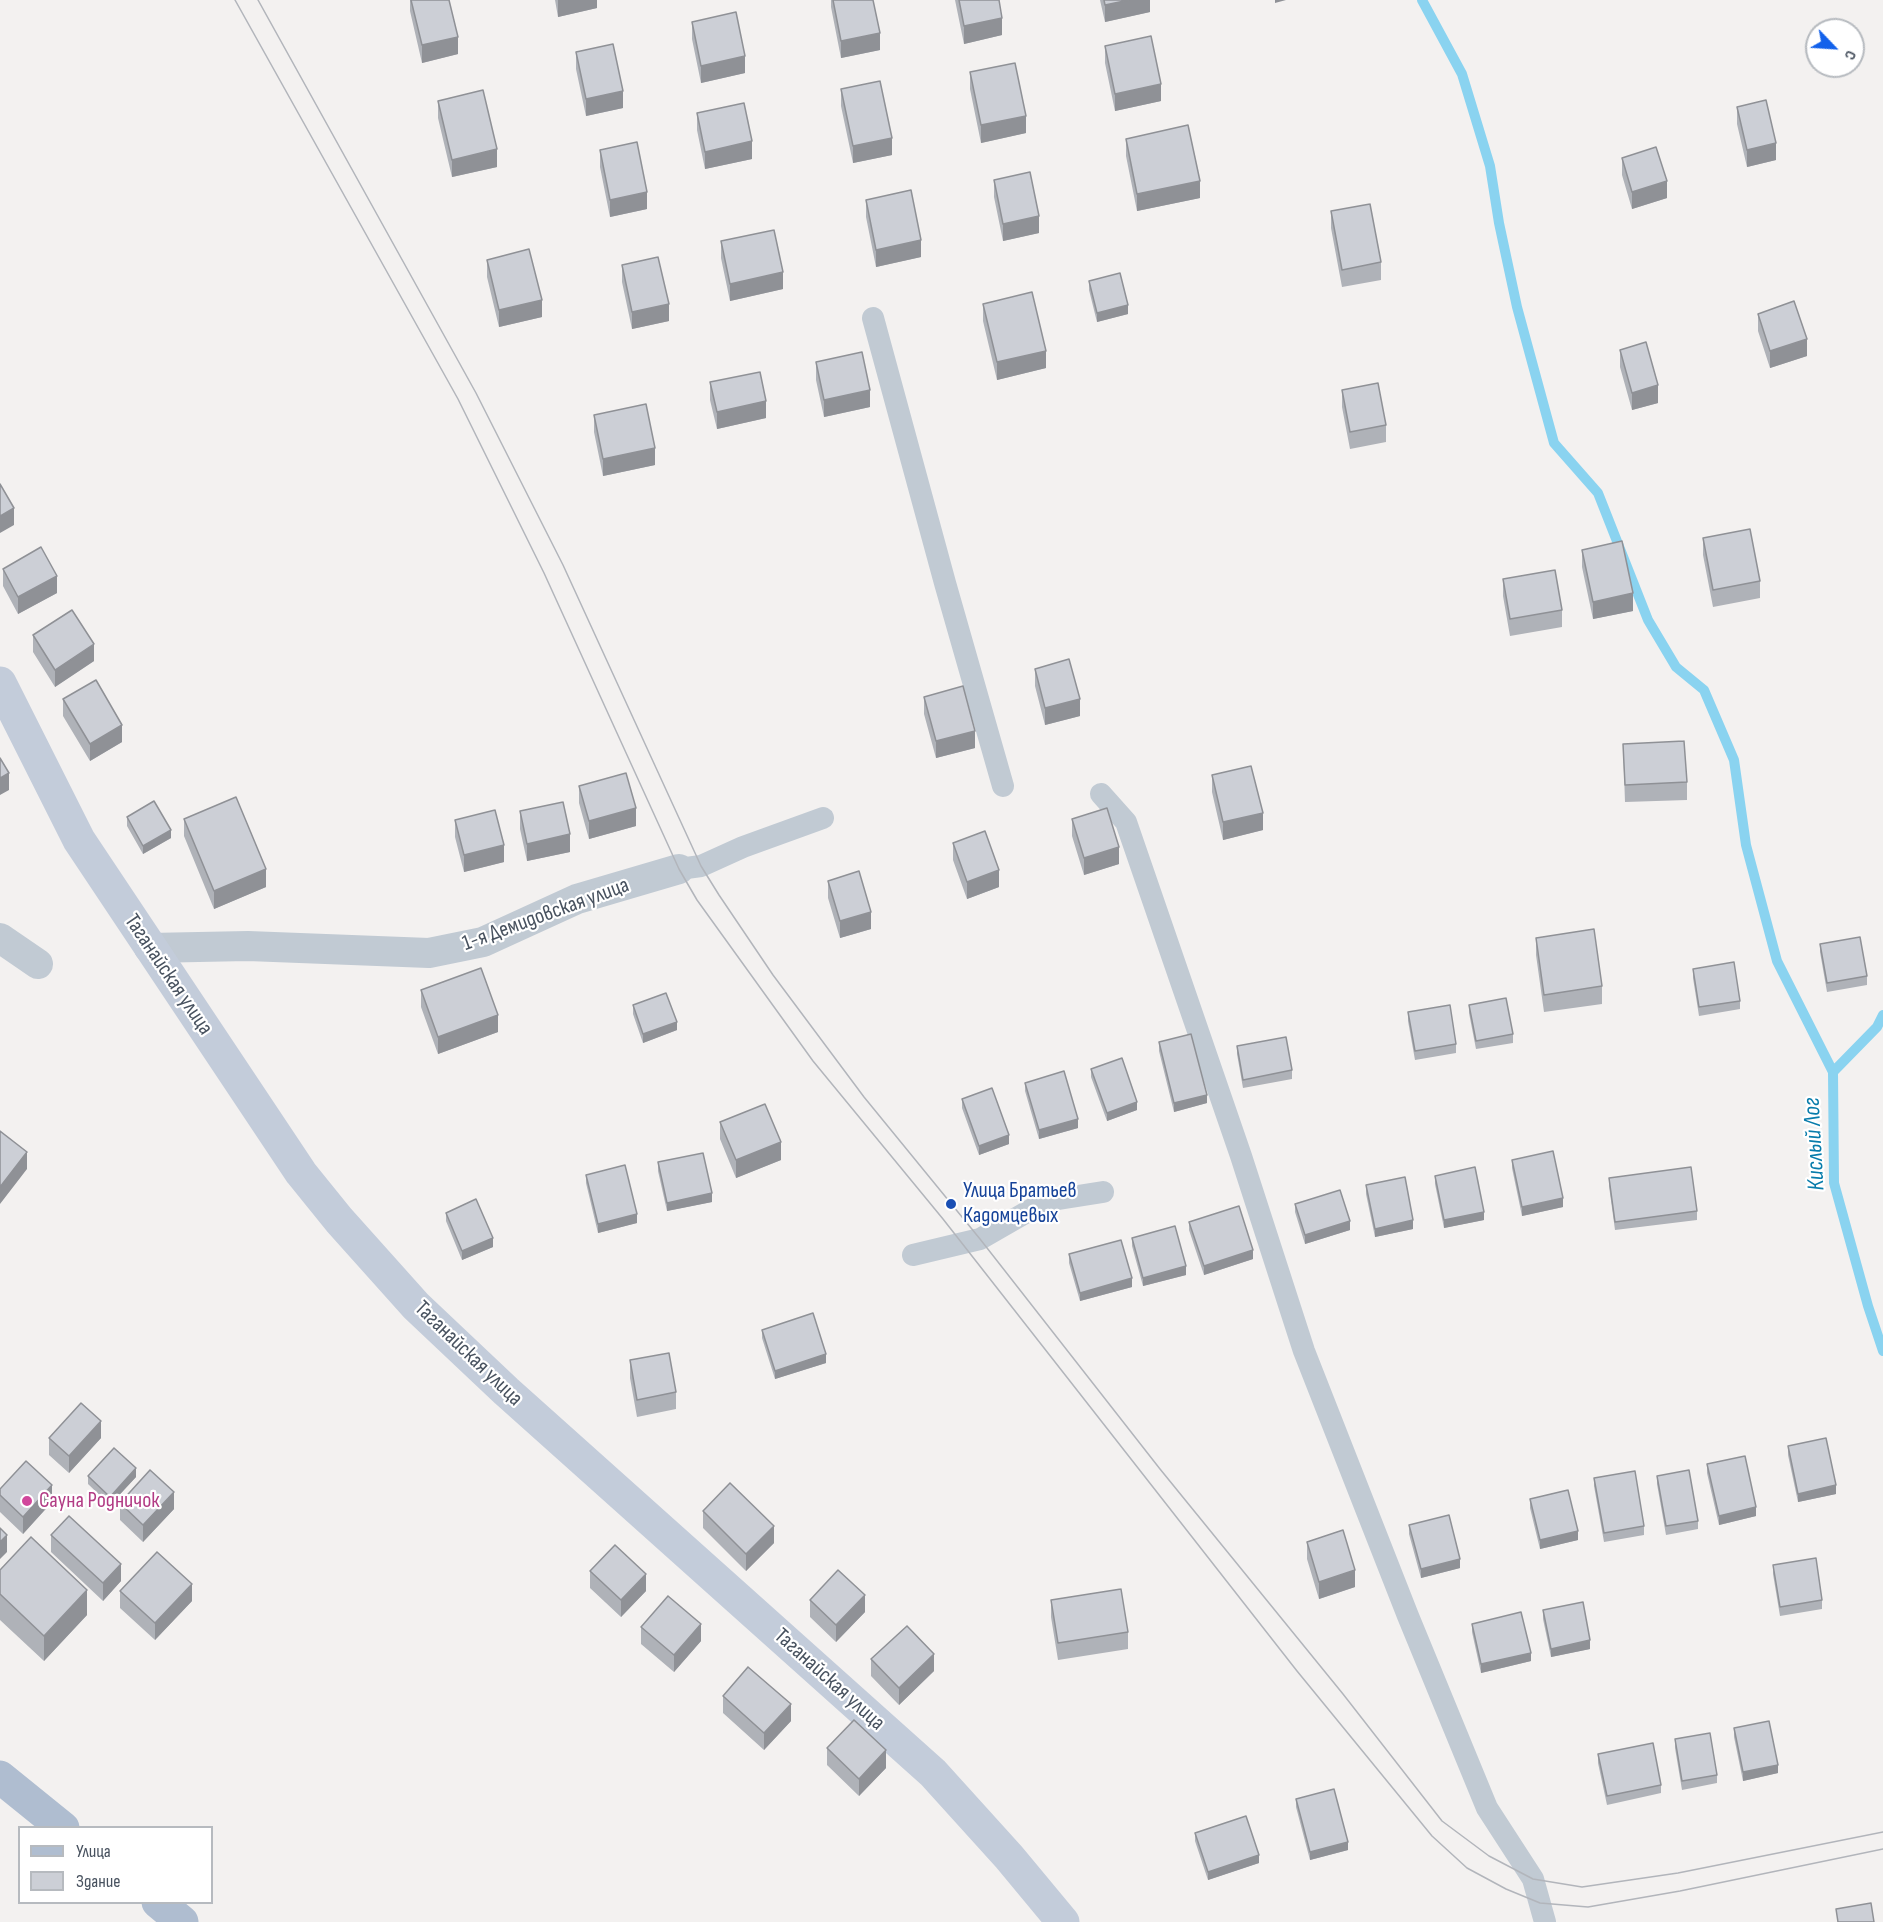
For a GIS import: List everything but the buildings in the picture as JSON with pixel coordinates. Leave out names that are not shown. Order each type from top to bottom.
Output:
[{"type":"main road","name":"Таганайская улица","points":[[0,683],[79,840],[301,1173],[339,1220],[416,1306],[506,1391],[933,1773],[1009,1857],[1063,1922]]},
{"type":"main road","points":[[0,1777],[62,1826]]},
{"type":"main road","points":[[160,1904],[182,1922]]},
{"type":"street","points":[[873,318],[945,583],[1004,786]]},
{"type":"street","points":[[1101,794],[1126,822],[1241,1156],[1304,1351],[1408,1616],[1487,1808],[1533,1879],[1545,1922]]},
{"type":"street","name":"1-я Демидовская улица","points":[[149,948],[248,946],[429,953],[483,942],[577,899],[679,869],[701,866],[743,847],[823,818]]},
{"type":"street","points":[[0,938],[38,963]]},
{"type":"street","points":[[913,1255],[980,1239],[1046,1201],[1103,1192]]},
{"type":"waterway","name":"Кислый Лог","points":[[1422,0],[1462,74],[1490,166],[1499,223],[1517,307],[1554,443],[1598,493],[1648,620],[1676,667],[1704,690],[1734,760],[1746,845],[1777,961],[1833,1072],[1834,1183],[1883,1351]]},
{"type":"waterway","points":[[1833,1072],[1877,1027],[1883,1015]]},
{"type":"tram line","points":[[235,0],[458,399],[544,573],[679,869],[697,900],[813,1061],[943,1219],[1297,1671],[1432,1836],[1467,1868],[1506,1889],[1540,1903],[1588,1907],[1680,1891],[1883,1849]]},
{"type":"tram line","points":[[258,0],[476,393],[563,565],[701,866],[719,895],[773,975],[864,1097],[980,1239],[1160,1469],[1343,1694],[1442,1821],[1489,1856],[1533,1879],[1582,1887],[1678,1873],[1883,1832]]},
{"type":"place","name":"Улица Братьев Кадомцевых","points":[[951,1204]]},
{"type":"place","name":"Сауна Родничок","points":[[27,1501]]}]
